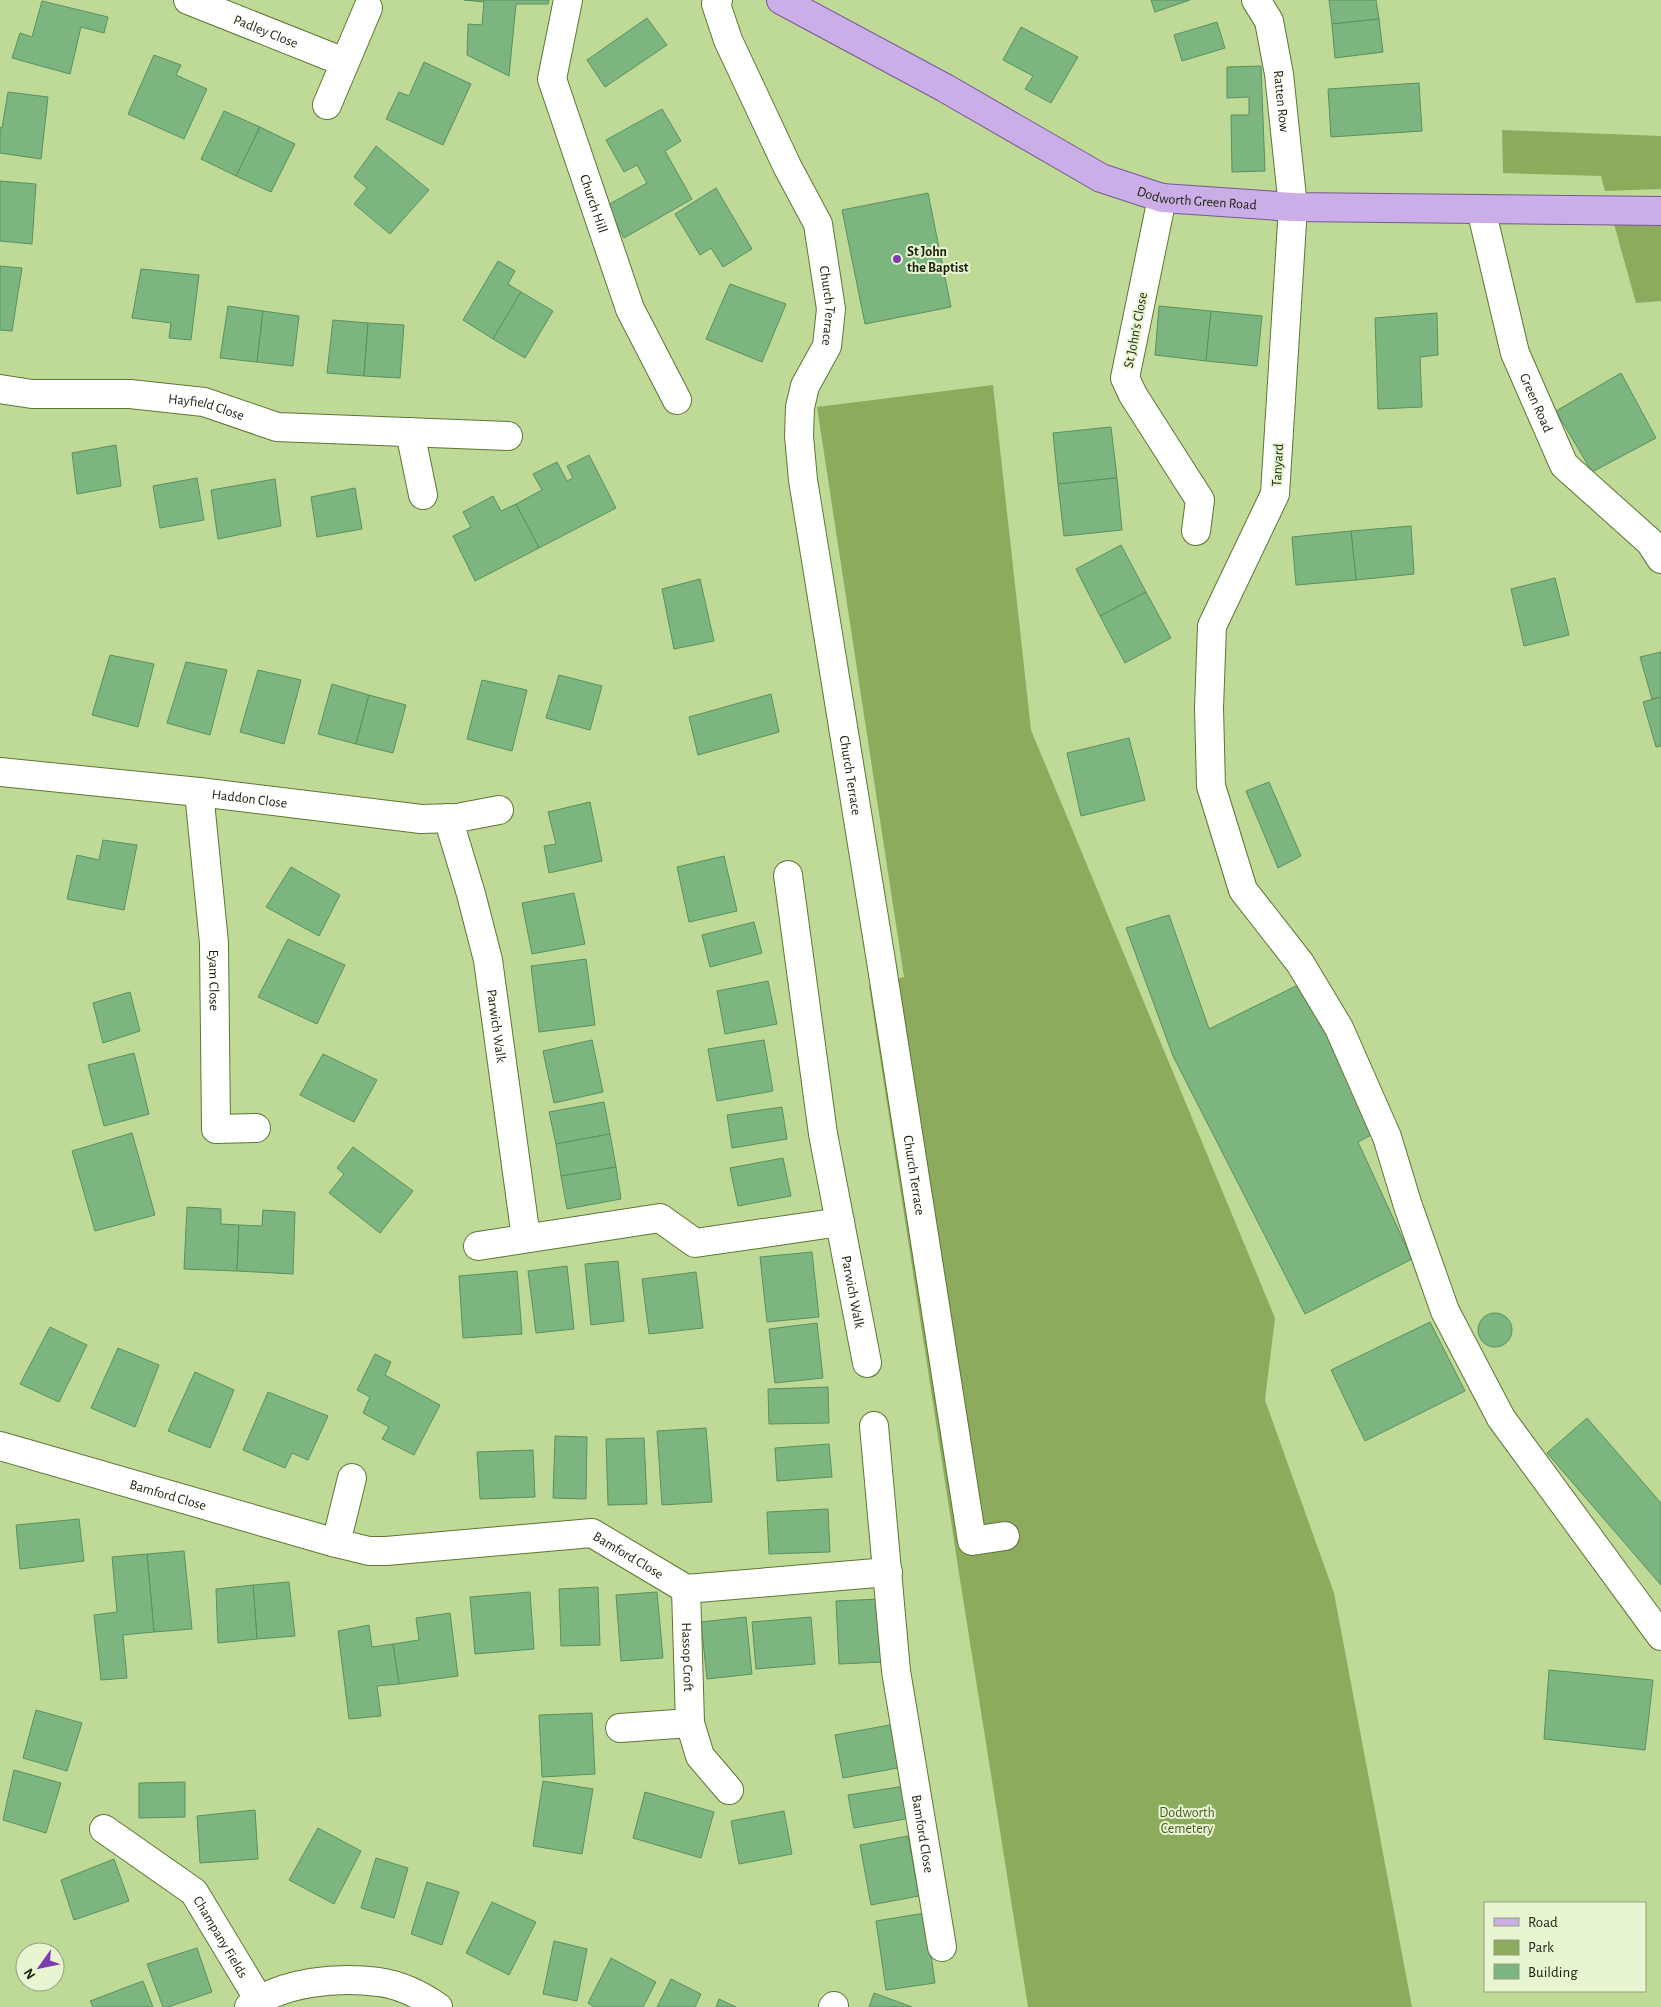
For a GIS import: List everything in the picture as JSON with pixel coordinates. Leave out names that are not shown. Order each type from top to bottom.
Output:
[{"type":"main road","name":"Dodworth Green Road","points":[[780,0],[945,88],[1102,178],[1162,198],[1293,207],[1661,211]]},
{"type":"street","name":"Padley Close","points":[[188,0],[344,62]]},
{"type":"street","name":"Church Hill","points":[[568,0],[552,79],[630,308],[677,400]]},
{"type":"street","name":"Church Terrace","points":[[718,0],[716,4],[728,40],[787,166],[818,224],[831,309],[827,346],[805,386],[800,407],[799,436],[803,480],[972,1541],[1005,1536]]},
{"type":"street","name":"Ratten Row","points":[[1256,0],[1269,21],[1279,74],[1293,207]]},
{"type":"street","points":[[327,105],[368,8]]},
{"type":"street","name":"St John's Close","points":[[1162,198],[1125,378],[1133,395],[1200,500],[1196,531]]},
{"type":"street","name":"Tanyard","points":[[1293,207],[1275,494],[1212,626],[1209,708],[1211,786],[1242,890],[1300,963],[1339,1028],[1387,1137],[1408,1206],[1445,1311],[1501,1418],[1661,1636]]},
{"type":"street","name":"Green Road","points":[[1481,209],[1515,353],[1564,465],[1650,542],[1661,559]]},
{"type":"street","name":"Hayfield Close","points":[[0,390],[32,394],[130,394],[204,402],[277,427],[508,436]]},
{"type":"street","points":[[410,432],[423,495]]},
{"type":"street","name":"Haddon Close","points":[[0,772],[199,792],[421,819],[448,818],[499,810]]},
{"type":"street","name":"Eyam Close","points":[[199,792],[214,943],[216,1129],[256,1128]]},
{"type":"street","name":"Parwich Walk","points":[[448,818],[471,894],[488,960],[526,1238]]},
{"type":"street","name":"Parwich Walk","points":[[788,875],[823,1134],[867,1363]]},
{"type":"street","points":[[478,1246],[660,1218],[695,1242],[840,1222]]},
{"type":"street","name":"Bamford Close","points":[[874,1426],[896,1671],[942,1948]]},
{"type":"street","name":"Bamford Close","points":[[0,1446],[369,1551],[592,1534],[686,1589]]},
{"type":"street","points":[[336,1543],[352,1478]]},
{"type":"street","points":[[686,1589],[888,1572]]},
{"type":"street","name":"Hassop Croft","points":[[686,1589],[690,1723],[700,1756],[729,1790]]},
{"type":"street","points":[[620,1728],[690,1723]]},
{"type":"street","name":"Champany Fields","points":[[104,1829],[194,1892],[254,2003],[291,1988],[333,1981],[380,1982],[421,1995],[438,2007]]},
{"type":"green space","points":[[1502,130],[1661,136],[1661,189],[1605,191],[1601,176],[1503,173]]},
{"type":"green space","points":[[1614,224],[1661,224],[1661,301],[1636,303]]},
{"type":"green space","name":"Dodworth Cemetery","points":[[993,385],[1031,730],[1275,1318],[1265,1400],[1334,1593],[1412,2007],[1028,2007],[869,986],[904,977],[817,407]]},
{"type":"building","points":[[464,0],[549,0],[548,4],[516,4],[509,76],[467,55],[468,24],[482,25],[484,2]]},
{"type":"building","points":[[1151,0],[1190,0],[1155,12]]},
{"type":"building","points":[[1329,0],[1376,0],[1379,19],[1332,24]]},
{"type":"building","points":[[42,1],[108,17],[104,33],[81,27],[70,74],[12,58],[20,33],[32,37]]},
{"type":"building","points":[[647,18],[667,45],[605,87],[587,60]]},
{"type":"building","points":[[1379,19],[1383,52],[1335,58],[1332,24]]},
{"type":"building","points":[[1217,22],[1225,48],[1182,61],[1174,35]]},
{"type":"building","points":[[1021,27],[1078,57],[1051,103],[1025,89],[1033,76],[1003,60]]},
{"type":"building","points":[[154,55],[181,65],[176,75],[207,89],[184,139],[128,114]]},
{"type":"building","points":[[424,62],[471,84],[443,145],[386,119],[399,92],[409,96]]},
{"type":"building","points":[[1261,66],[1265,171],[1232,172],[1231,115],[1249,115],[1249,97],[1227,98],[1227,67]]},
{"type":"building","points":[[1419,83],[1422,131],[1331,137],[1328,89]]},
{"type":"building","points":[[8,92],[48,97],[41,159],[0,153],[0,127],[2,128]]},
{"type":"building","points":[[662,109],[681,141],[665,151],[692,199],[624,238],[606,206],[647,183],[637,165],[624,172],[606,140]]},
{"type":"building","points":[[224,111],[260,127],[236,176],[201,159]]},
{"type":"building","points":[[260,127],[295,144],[271,192],[236,176]]},
{"type":"building","points":[[376,146],[429,190],[390,234],[354,204],[367,188],[354,177]]},
{"type":"building","points":[[0,181],[36,184],[32,244],[0,241]]},
{"type":"building","points":[[716,188],[752,249],[723,267],[711,248],[700,255],[675,214]]},
{"type":"building","name":"St John the Baptist","points":[[928,193],[951,307],[865,324],[842,210]]},
{"type":"building","points":[[498,261],[515,271],[508,284],[521,292],[493,339],[463,320]]},
{"type":"building","points":[[0,266],[22,268],[12,331],[0,330]]},
{"type":"building","points":[[141,269],[199,275],[191,340],[169,338],[171,323],[132,318]]},
{"type":"building","points":[[730,284],[786,304],[762,362],[706,339]]},
{"type":"building","points":[[521,292],[553,311],[525,358],[493,339]]},
{"type":"building","points":[[228,306],[263,311],[257,362],[220,358]]},
{"type":"building","points":[[1159,306],[1211,311],[1206,361],[1155,355]]},
{"type":"building","points":[[263,311],[299,316],[293,366],[257,362]]},
{"type":"building","points":[[1211,311],[1262,316],[1257,366],[1206,361]]},
{"type":"building","points":[[1437,313],[1438,355],[1420,357],[1422,407],[1378,409],[1375,318]]},
{"type":"building","points":[[333,320],[368,323],[364,376],[327,373]]},
{"type":"building","points":[[368,323],[404,325],[400,378],[364,376]]},
{"type":"building","points":[[1621,373],[1656,438],[1592,472],[1556,411]]},
{"type":"building","points":[[1111,427],[1117,478],[1058,484],[1053,433]]},
{"type":"building","points":[[116,445],[121,486],[77,494],[72,453]]},
{"type":"building","points":[[589,455],[616,508],[539,548],[516,504],[542,490],[533,474],[557,462],[567,481],[573,478],[567,466]]},
{"type":"building","points":[[197,478],[204,520],[160,528],[153,486]]},
{"type":"building","points":[[1117,478],[1122,530],[1064,536],[1058,484]]},
{"type":"building","points":[[275,479],[281,526],[218,539],[211,490]]},
{"type":"building","points":[[355,488],[362,529],[317,537],[311,497]]},
{"type":"building","points":[[493,496],[501,511],[516,504],[539,548],[475,581],[453,536],[471,527],[463,512]]},
{"type":"building","points":[[1411,526],[1414,574],[1356,580],[1351,531]]},
{"type":"building","points":[[1351,531],[1356,580],[1296,585],[1292,537]]},
{"type":"building","points":[[1121,545],[1146,592],[1100,616],[1076,569]]},
{"type":"building","points":[[1555,578],[1569,635],[1524,646],[1511,589]]},
{"type":"building","points":[[700,579],[714,641],[674,649],[662,589]]},
{"type":"building","points":[[1146,592],[1171,638],[1125,663],[1100,616]]},
{"type":"building","points":[[1661,652],[1661,697],[1652,699],[1640,657]]},
{"type":"building","points":[[110,655],[154,664],[138,727],[92,715]]},
{"type":"building","points":[[186,662],[227,670],[210,735],[167,723]]},
{"type":"building","points":[[258,670],[301,680],[284,744],[240,732]]},
{"type":"building","points":[[559,675],[602,686],[590,730],[546,718]]},
{"type":"building","points":[[482,680],[527,690],[512,751],[467,739]]},
{"type":"building","points":[[332,684],[369,695],[356,744],[318,734]]},
{"type":"building","points":[[771,694],[779,732],[698,755],[689,717]]},
{"type":"building","points":[[369,695],[406,705],[393,753],[356,744]]},
{"type":"building","points":[[1661,697],[1661,746],[1656,747],[1643,702]]},
{"type":"building","points":[[1129,738],[1145,800],[1081,816],[1067,753]]},
{"type":"building","points":[[1269,782],[1301,856],[1278,868],[1246,791]]},
{"type":"building","points":[[590,802],[602,861],[549,873],[544,846],[556,844],[548,812]]},
{"type":"building","points":[[103,840],[137,845],[124,910],[67,899],[77,855],[99,860]]},
{"type":"building","points":[[724,856],[737,911],[689,922],[677,867]]},
{"type":"building","points":[[291,867],[340,895],[319,936],[266,907]]},
{"type":"building","points":[[574,893],[585,944],[532,954],[522,903]]},
{"type":"building","points":[[1169,915],[1209,1029],[1304,982],[1377,1132],[1358,1142],[1412,1259],[1305,1314],[1173,1056],[1126,928]]},
{"type":"building","points":[[754,922],[762,953],[710,967],[702,935]]},
{"type":"building","points":[[288,939],[345,965],[317,1024],[258,997]]},
{"type":"building","points":[[586,959],[595,1025],[539,1032],[531,966]]},
{"type":"building","points":[[768,981],[777,1024],[725,1034],[717,991]]},
{"type":"building","points":[[130,992],[140,1031],[103,1043],[93,1003]]},
{"type":"building","points":[[592,1040],[603,1092],[554,1103],[543,1051]]},
{"type":"building","points":[[764,1040],[773,1091],[717,1101],[708,1049]]},
{"type":"building","points":[[134,1053],[149,1114],[104,1126],[88,1065]]},
{"type":"building","points":[[323,1054],[377,1080],[354,1122],[300,1095]]},
{"type":"building","points":[[604,1102],[610,1134],[556,1144],[549,1112]]},
{"type":"building","points":[[782,1107],[787,1139],[732,1148],[727,1115]]},
{"type":"building","points":[[132,1133],[155,1215],[95,1231],[72,1151]]},
{"type":"building","points":[[610,1134],[616,1167],[561,1176],[556,1144]]},
{"type":"building","points":[[353,1147],[413,1191],[380,1233],[329,1193],[344,1174],[337,1168]]},
{"type":"building","points":[[783,1158],[791,1196],[738,1206],[730,1168]]},
{"type":"building","points":[[616,1167],[621,1199],[567,1209],[561,1176]]},
{"type":"building","points":[[187,1207],[221,1209],[221,1224],[239,1225],[237,1271],[184,1269]]},
{"type":"building","points":[[263,1210],[295,1212],[293,1274],[237,1271],[239,1225],[262,1226]]},
{"type":"building","points":[[812,1252],[819,1317],[767,1322],[760,1257]]},
{"type":"building","points":[[618,1261],[624,1321],[591,1325],[585,1264]]},
{"type":"building","points":[[567,1266],[574,1329],[536,1333],[528,1271]]},
{"type":"building","points":[[517,1271],[522,1334],[463,1338],[459,1276]]},
{"type":"building","points":[[696,1272],[703,1328],[649,1334],[642,1279]]},
{"type":"building","points":[[1495,1313],[1502,1314],[1507,1318],[1511,1323],[1511,1337],[1507,1342],[1502,1346],[1495,1347],[1488,1346],[1483,1342],[1479,1337],[1478,1330],[1479,1323],[1483,1318],[1488,1314]]},
{"type":"building","points":[[1430,1322],[1465,1391],[1365,1441],[1331,1370]]},
{"type":"building","points":[[817,1323],[823,1378],[775,1383],[769,1329]]},
{"type":"building","points":[[50,1327],[87,1345],[59,1402],[20,1384]]},
{"type":"building","points":[[118,1348],[159,1365],[135,1427],[91,1408]]},
{"type":"building","points":[[375,1354],[391,1362],[385,1375],[440,1405],[414,1455],[382,1439],[389,1427],[363,1413],[370,1397],[357,1390]]},
{"type":"building","points":[[195,1372],[234,1390],[210,1448],[168,1431]]},
{"type":"building","points":[[828,1387],[829,1423],[769,1424],[768,1389]]},
{"type":"building","points":[[268,1392],[328,1416],[308,1460],[292,1453],[285,1468],[243,1450]]},
{"type":"building","points":[[1587,1418],[1661,1503],[1661,1585],[1547,1453]]},
{"type":"building","points":[[706,1428],[712,1502],[662,1505],[657,1431]]},
{"type":"building","points":[[555,1436],[587,1437],[586,1499],[553,1498]]},
{"type":"building","points":[[644,1438],[647,1504],[608,1505],[606,1439]]},
{"type":"building","points":[[829,1444],[832,1477],[777,1481],[775,1448]]},
{"type":"building","points":[[533,1450],[535,1497],[480,1499],[477,1452]]},
{"type":"building","points":[[828,1509],[830,1552],[769,1554],[767,1512]]},
{"type":"building","points":[[79,1519],[84,1561],[20,1569],[16,1525]]},
{"type":"building","points":[[184,1551],[192,1629],[154,1632],[147,1554]]},
{"type":"building","points":[[147,1554],[154,1632],[123,1635],[127,1678],[101,1680],[94,1615],[117,1612],[112,1557]]},
{"type":"building","points":[[289,1582],[295,1636],[257,1639],[253,1585]]},
{"type":"building","points":[[253,1585],[257,1639],[218,1643],[216,1589]]},
{"type":"building","points":[[598,1587],[600,1645],[561,1646],[559,1589]]},
{"type":"building","points":[[530,1592],[534,1649],[475,1654],[470,1597]]},
{"type":"building","points":[[657,1592],[663,1658],[621,1661],[616,1595]]},
{"type":"building","points":[[880,1599],[883,1662],[839,1664],[836,1601]]},
{"type":"building","points":[[450,1613],[458,1676],[399,1684],[393,1644],[419,1640],[416,1618]]},
{"type":"building","points":[[746,1617],[752,1674],[707,1679],[701,1622]]},
{"type":"building","points":[[811,1617],[815,1664],[756,1669],[752,1622]]},
{"type":"building","points":[[369,1625],[372,1647],[393,1644],[399,1684],[377,1686],[381,1716],[349,1719],[338,1631]]},
{"type":"building","points":[[1549,1670],[1653,1680],[1645,1750],[1544,1739]]},
{"type":"building","points":[[36,1710],[82,1723],[67,1771],[23,1758]]},
{"type":"building","points":[[592,1713],[595,1774],[542,1777],[539,1715]]},
{"type":"building","points":[[895,1724],[903,1767],[843,1778],[835,1735]]},
{"type":"building","points":[[14,1770],[61,1783],[46,1833],[3,1820]]},
{"type":"building","points":[[543,1781],[593,1789],[582,1854],[533,1846]]},
{"type":"building","points":[[185,1782],[185,1817],[139,1818],[139,1783]]},
{"type":"building","points":[[905,1786],[911,1818],[854,1828],[848,1795]]},
{"type":"building","points":[[645,1792],[714,1812],[701,1858],[633,1838]]},
{"type":"building","points":[[255,1810],[258,1859],[200,1863],[197,1816]]},
{"type":"building","points":[[784,1811],[792,1854],[739,1864],[731,1821]]},
{"type":"building","points":[[318,1828],[361,1851],[334,1904],[289,1880]]},
{"type":"building","points":[[908,1836],[919,1896],[871,1905],[860,1845]]},
{"type":"building","points":[[376,1858],[408,1868],[394,1918],[361,1908]]},
{"type":"building","points":[[114,1859],[129,1901],[74,1920],[61,1880]]},
{"type":"building","points":[[427,1882],[459,1892],[442,1945],[411,1934]]},
{"type":"building","points":[[492,1902],[536,1922],[509,1975],[466,1953]]},
{"type":"building","points":[[925,1913],[935,1983],[886,1990],[876,1921]]},
{"type":"building","points":[[554,1941],[587,1949],[577,2001],[543,1994]]},
{"type":"building","points":[[197,1948],[212,1992],[163,2007],[147,1964]]},
{"type":"building","points":[[611,1958],[656,1982],[643,2007],[594,2007],[588,2003]]},
{"type":"building","points":[[671,1979],[701,1994],[695,2007],[657,2007]]},
{"type":"building","points":[[143,1981],[153,2007],[93,2007],[90,2001]]},
{"type":"building","points":[[874,1993],[912,2007],[869,2007]]},
{"type":"building","points":[[719,1999],[736,2007],[716,2007]]},
{"type":"place","name":"St John the Baptist","points":[[897,259]]}]
